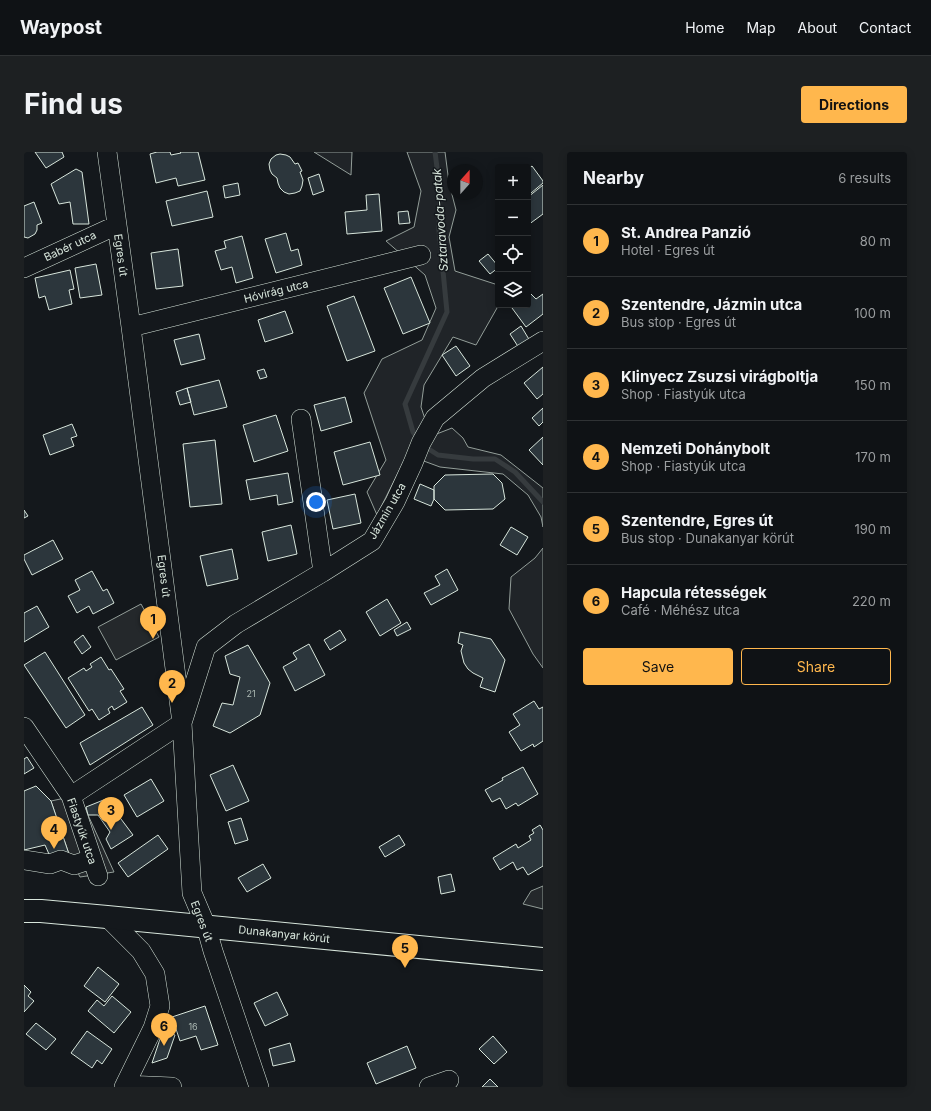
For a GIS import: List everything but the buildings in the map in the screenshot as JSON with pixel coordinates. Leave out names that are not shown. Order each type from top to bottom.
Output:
[{"type":"main road","name":"Dunakanyar körút","points":[[24,911],[41,911],[206,926],[543,959]]},
{"type":"street","name":"Egres út","points":[[107,152],[182,723],[192,893],[206,926],[258,1087]]},
{"type":"street","name":"Babér utca","points":[[24,268],[117,225]]},
{"type":"street","name":"Hóvirág utca","points":[[131,327],[421,255]]},
{"type":"street","name":"Jázmin utca","points":[[182,723],[206,647],[236,624],[372,541],[395,502],[421,443],[436,418],[483,378],[543,341]]},
{"type":"street","points":[[301,419],[323,572]]},
{"type":"street","points":[[71,796],[182,723]]},
{"type":"street","name":"Fiastyúk utca","points":[[24,727],[71,796],[95,867],[74,865],[61,860],[50,864],[24,860]]},
{"type":"street","points":[[107,917],[141,951],[155,974],[160,1006],[153,1028],[125,1086],[172,1087]]},
{"type":"street","points":[[429,1087],[449,1080]]},
{"type":"shaded area","points":[[314,152],[352,152],[351,175]]},
{"type":"shaded area","points":[[407,152],[445,152],[447,168],[447,200],[453,200],[456,210],[449,237],[455,271],[495,284],[495,308],[497,308],[476,345],[453,337],[424,385],[421,407],[425,419],[377,515],[367,492],[386,460],[364,393],[382,359],[422,340],[436,308],[425,275],[386,241],[414,227],[421,191]]},
{"type":"shaded area","points":[[452,428],[463,438],[468,447],[501,455],[543,488],[543,527],[541,517],[528,495],[503,474],[440,467],[421,460],[434,435]]},
{"type":"shaded area","points":[[543,548],[543,668],[533,654],[509,609],[511,577],[535,558]]},
{"type":"shaded area","points":[[141,604],[159,637],[116,660],[98,627]]},
{"type":"shaded area","points":[[79,795],[114,872],[80,877],[70,857],[51,801]]},
{"type":"shaded area","points":[[543,886],[543,909],[523,904],[531,891]]},
{"type":"waterway","name":"Sztaravoda-patak","points":[[419,440],[413,432],[405,404],[447,312],[439,230],[440,191],[435,152]]},
{"type":"waterway","name":"Sztaravoda-patak","points":[[424,446],[438,455],[473,459],[495,459],[515,472],[543,502]]},
{"type":"place","name":"St. Andrea Panzió","points":[[153,639]]},
{"type":"place","name":"Szentendre, Jázmin utca","points":[[172,703]]},
{"type":"place","name":"Klinyecz Zsuzsi virágboltja","points":[[111,830]]},
{"type":"place","name":"Nemzeti Dohánybolt","points":[[54,849]]},
{"type":"place","name":"Szentendre, Egres út","points":[[405,968]]},
{"type":"place","name":"Hapcula rétességek","points":[[164,1046]]}]
